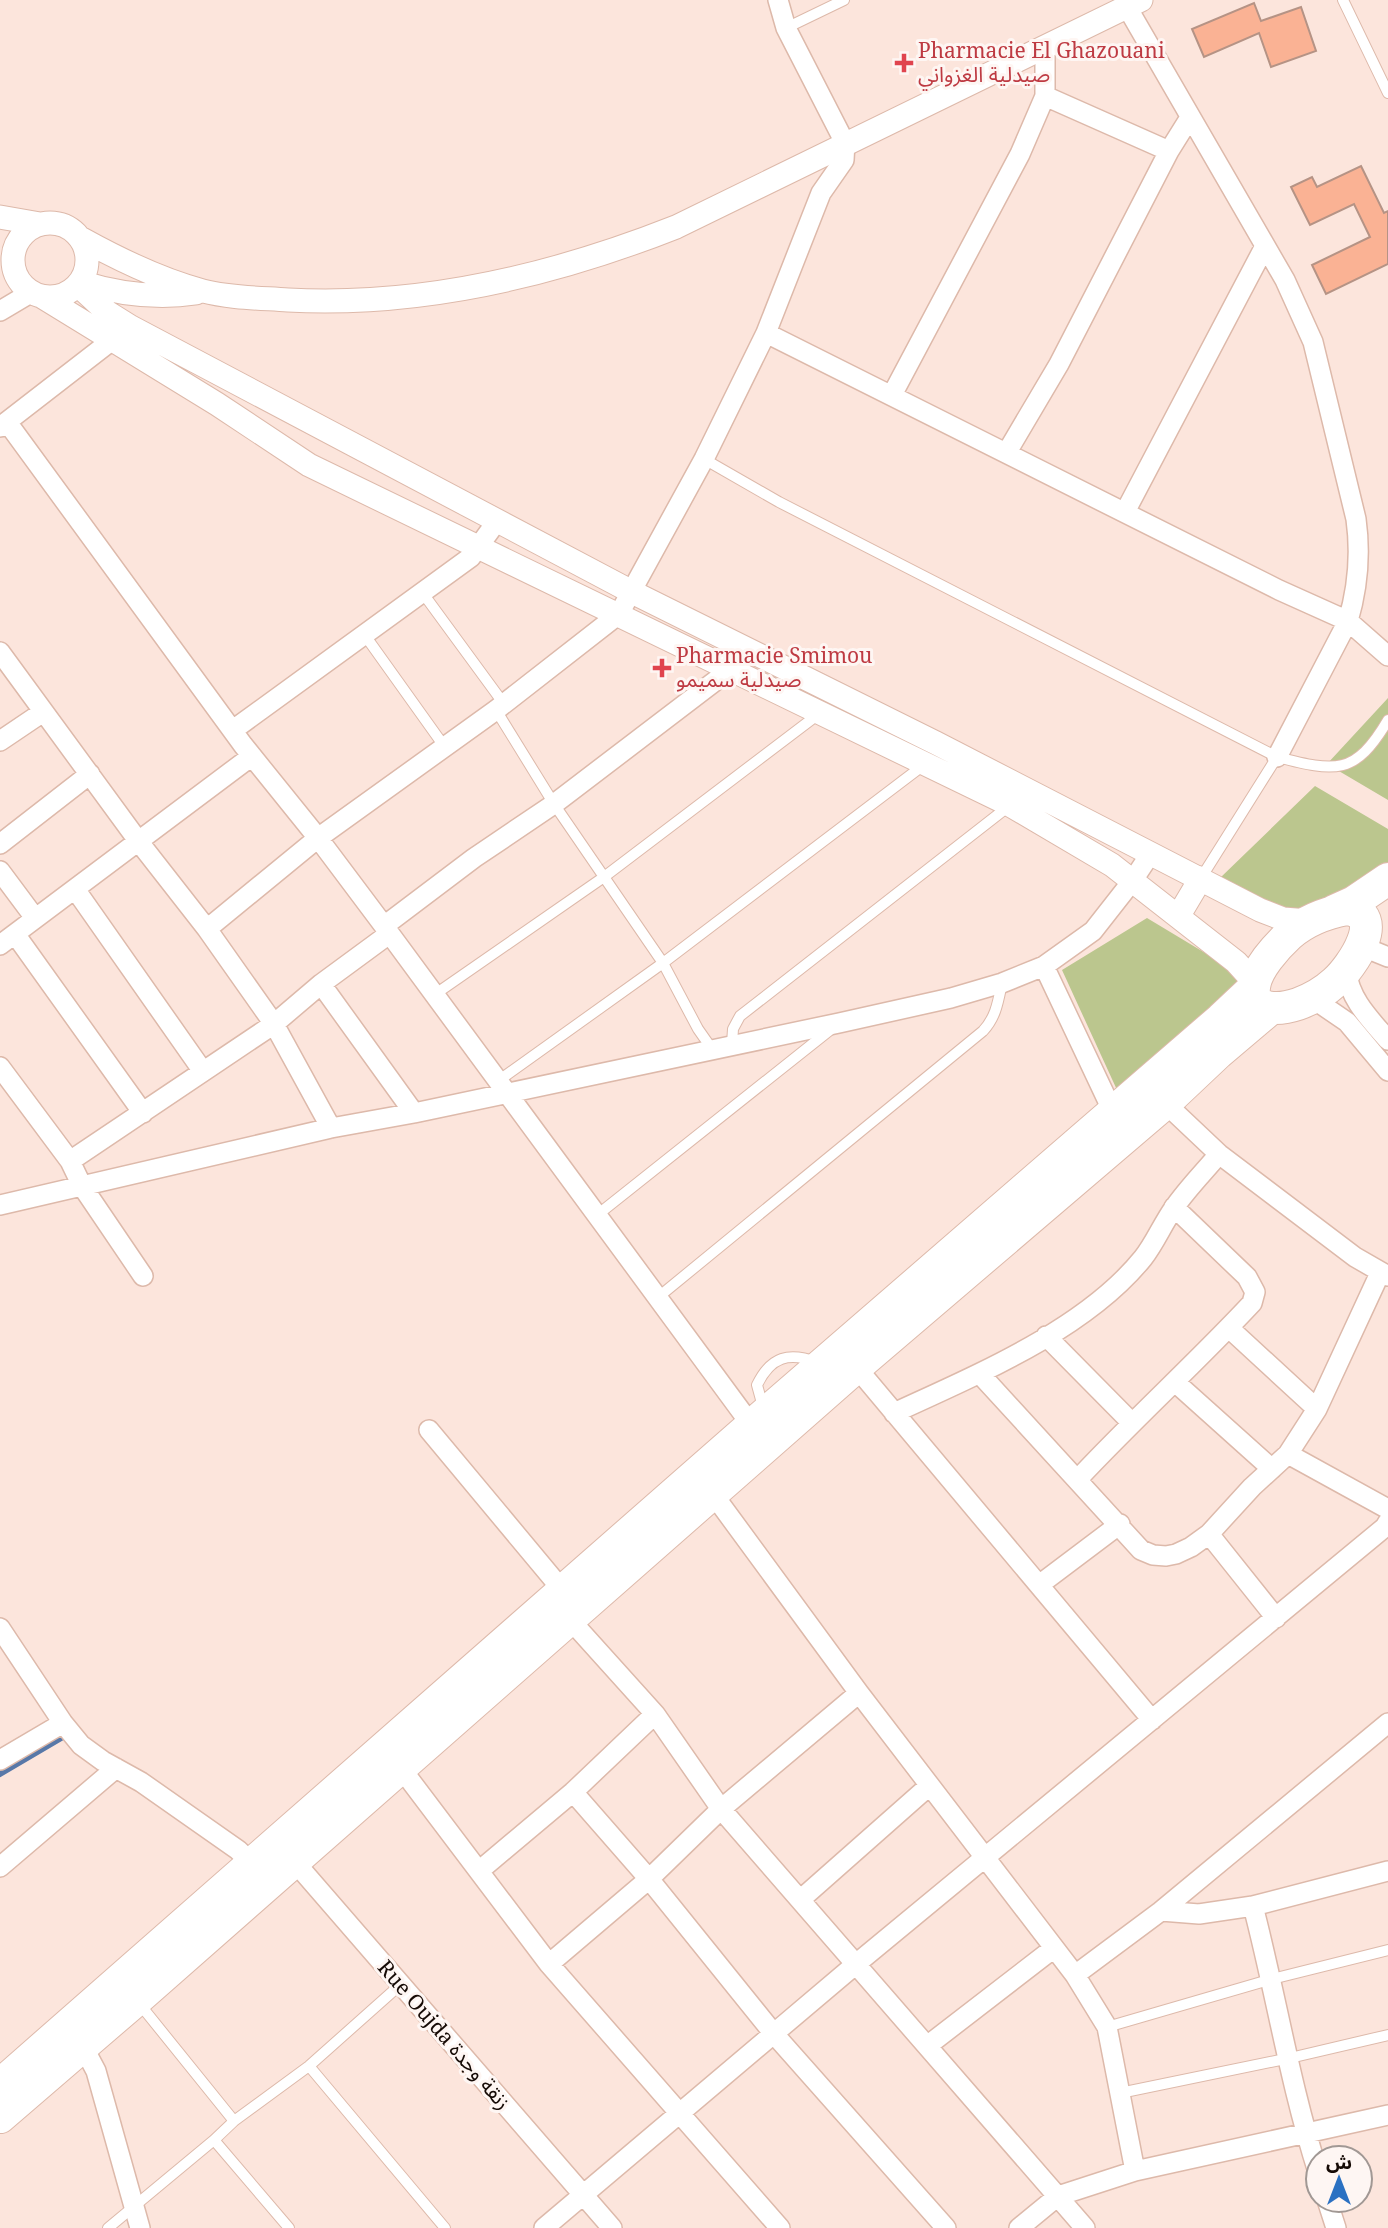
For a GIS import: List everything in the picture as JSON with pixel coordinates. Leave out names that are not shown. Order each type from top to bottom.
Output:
[{"type":"highway","points":[[840,1361],[1165,1103],[1218,1053],[1260,993],[1266,962],[1281,943],[1321,916],[1354,902],[1388,879]]},
{"type":"highway","points":[[1321,916],[1356,910],[1364,915],[1367,924],[1366,952]]},
{"type":"highway","points":[[1260,993],[1292,1006],[1312,998],[1336,981],[1366,952],[1388,910]]},
{"type":"highway","points":[[0,2117],[77,2035],[840,1361],[1113,1112],[1221,1020],[1260,993]]},
{"type":"highway","points":[[563,1604],[713,1494],[761,1429]]},
{"type":"highway","points":[[0,2085],[136,2000],[262,1873]]},
{"type":"street","points":[[207,929],[318,838],[500,707],[619,614],[704,459],[766,333],[821,193],[844,160],[845,143],[786,28],[778,0]]},
{"type":"street","points":[[82,240],[155,275],[206,292],[254,298],[340,300],[439,293],[500,283],[607,254],[676,227],[1134,4],[1189,119],[1290,290],[1313,342],[1356,519],[1359,570],[1348,621],[1277,757]]},
{"type":"street","points":[[892,396],[1020,154],[1045,96],[1045,46]]},
{"type":"street","points":[[1045,96],[1169,151]]},
{"type":"street","points":[[1007,452],[1059,364],[1169,151],[1189,119]]},
{"type":"street","points":[[0,217],[40,224],[59,223],[82,240],[87,256],[85,274],[79,283],[61,295],[36,294],[0,310]]},
{"type":"street","points":[[40,224],[23,233],[7,265],[24,286],[36,294],[217,404],[309,464],[1010,805],[1091,850],[1179,915],[1236,962],[1260,993]]},
{"type":"street","points":[[1125,512],[1265,246]]},
{"type":"street","points":[[79,283],[112,302],[142,333],[632,592],[936,743],[1271,915],[1321,916]]},
{"type":"street","points":[[112,302],[206,292]]},
{"type":"street","points":[[766,333],[1279,590],[1348,621],[1388,656]]},
{"type":"street","points":[[111,341],[3,425],[252,756],[318,838],[656,1299],[761,1429]]},
{"type":"street","points":[[233,730],[471,557],[497,521]]},
{"type":"street","points":[[70,1161],[274,1024],[474,858],[554,804],[731,669],[745,647]]},
{"type":"street","points":[[0,652],[139,842],[207,929],[274,1024],[331,1128]]},
{"type":"street","points":[[0,741],[43,712]]},
{"type":"street","points":[[925,764],[936,743]]},
{"type":"street","points":[[143,1113],[7,939],[252,756]]},
{"type":"street","points":[[0,844],[90,774]]},
{"type":"street","points":[[0,1205],[331,1128],[414,1113],[503,1087],[839,1023],[951,998],[1002,983],[1044,966],[1093,930],[1151,853]]},
{"type":"street","points":[[0,871],[35,918]]},
{"type":"street","points":[[1179,915],[1201,878]]},
{"type":"street","points":[[75,889],[202,1070]]},
{"type":"street","points":[[1366,952],[1348,982],[1356,1002],[1388,1040]]},
{"type":"street","points":[[1044,966],[1113,1112]]},
{"type":"street","points":[[321,984],[414,1113]]},
{"type":"street","points":[[1312,998],[1347,1022],[1388,1071]]},
{"type":"street","points":[[0,1067],[70,1161],[82,1186],[143,1276]]},
{"type":"street","points":[[980,1374],[1141,1550],[1153,1555],[1176,1554],[1209,1534],[1288,1454],[1317,1409],[1384,1275],[1354,1257],[1219,1154],[1165,1103]]},
{"type":"street","points":[[894,1413],[980,1374],[1046,1336],[1103,1297],[1143,1258],[1174,1207],[1219,1154]]},
{"type":"street","points":[[1078,1479],[1252,1303],[1255,1292],[1253,1285],[1174,1207]]},
{"type":"street","points":[[1229,1328],[1317,1409]]},
{"type":"street","points":[[1046,1336],[1132,1422]]},
{"type":"street","points":[[840,1361],[894,1413],[1152,1720]]},
{"type":"street","points":[[1175,1382],[1272,1469]]},
{"type":"street","points":[[429,1430],[563,1604],[655,1714],[721,1810],[1085,2228]]},
{"type":"street","points":[[544,2228],[856,1964],[1276,1618],[1387,1522],[1288,1454]]},
{"type":"street","points":[[713,1494],[859,1693],[1075,1975],[1107,2027],[1135,2171]]},
{"type":"street","points":[[1038,1585],[1120,1524]]},
{"type":"street","points":[[1209,1534],[1276,1618]]},
{"type":"street","points":[[0,1628],[63,1724],[92,1754],[141,1782],[238,1850],[262,1873]]},
{"type":"street","points":[[549,1964],[649,1879],[721,1810],[859,1693]]},
{"type":"street","points":[[479,1871],[573,1791],[655,1714]]},
{"type":"street","points":[[1075,1975],[1161,1911],[1388,1723]]},
{"type":"street","points":[[0,1760],[63,1724]]},
{"type":"street","points":[[393,1757],[549,1964],[780,2228]]},
{"type":"street","points":[[0,1867],[116,1768]]},
{"type":"street","points":[[800,1900],[929,1786]]},
{"type":"street","points":[[573,1791],[649,1879],[774,2034],[946,2228]]},
{"type":"street","name":"Rue Oujda زنقة وجدة","points":[[286,1852],[612,2228]]},
{"type":"street","points":[[1161,1911],[1199,1914],[1253,1906],[1388,1871]]},
{"type":"street","points":[[1253,1906],[1309,2144]]},
{"type":"street","points":[[927,2046],[1054,1948]]},
{"type":"street","points":[[77,2035],[100,2084],[140,2228]]},
{"type":"street","points":[[1019,2228],[1058,2196],[1135,2171],[1388,2115]]},
{"type":"lane","points":[[786,28],[844,0]]},
{"type":"lane","points":[[1343,0],[1388,93]]},
{"type":"lane","points":[[704,459],[779,502],[1277,757],[1311,766],[1338,766],[1353,762],[1364,755],[1388,720]]},
{"type":"lane","points":[[422,592],[500,707],[554,804],[663,963],[698,1029],[712,1049]]},
{"type":"lane","points":[[364,634],[444,746]]},
{"type":"lane","points":[[433,995],[604,877],[820,712]]},
{"type":"lane","points":[[1201,878],[1277,757]]},
{"type":"lane","points":[[503,1087],[925,764]]},
{"type":"lane","points":[[732,1044],[733,1029],[740,1016],[1010,805]]},
{"type":"lane","points":[[656,1299],[983,1031],[997,1010],[1002,983]]},
{"type":"lane","points":[[596,1216],[839,1023]]},
{"type":"lane","points":[[1107,2027],[1272,1979],[1388,1950]]},
{"type":"lane","points":[[108,2228],[234,2122],[309,2066],[400,1985]]},
{"type":"lane","points":[[136,2000],[234,2122]]},
{"type":"lane","points":[[1120,2093],[1388,2035]]},
{"type":"lane","points":[[309,2066],[445,2228]]},
{"type":"lane","points":[[214,2140],[289,2228]]},
{"type":"green space","points":[[1388,698],[1388,800],[1327,764]]},
{"type":"green space","points":[[1315,786],[1388,829],[1388,868],[1323,931],[1220,878]]},
{"type":"green space","points":[[1147,918],[1260,986],[1123,1103],[1062,970]]},
{"type":"building","points":[[1254,3],[1261,21],[1301,7],[1316,51],[1271,67],[1259,33],[1204,57],[1192,29]]},
{"type":"building","points":[[1361,166],[1384,213],[1388,211],[1388,264],[1326,294],[1312,265],[1370,237],[1354,204],[1310,225],[1291,187],[1312,177],[1317,187]]},
{"type":"waterway","points":[[0,1774],[68,1734]]},
{"type":"place","name":"Pharmacie El Ghazouani صيدلية الغزواني","points":[[904,63]]},
{"type":"place","name":"Pharmacie Smimou صيدلية سميمو","points":[[662,668]]}]
